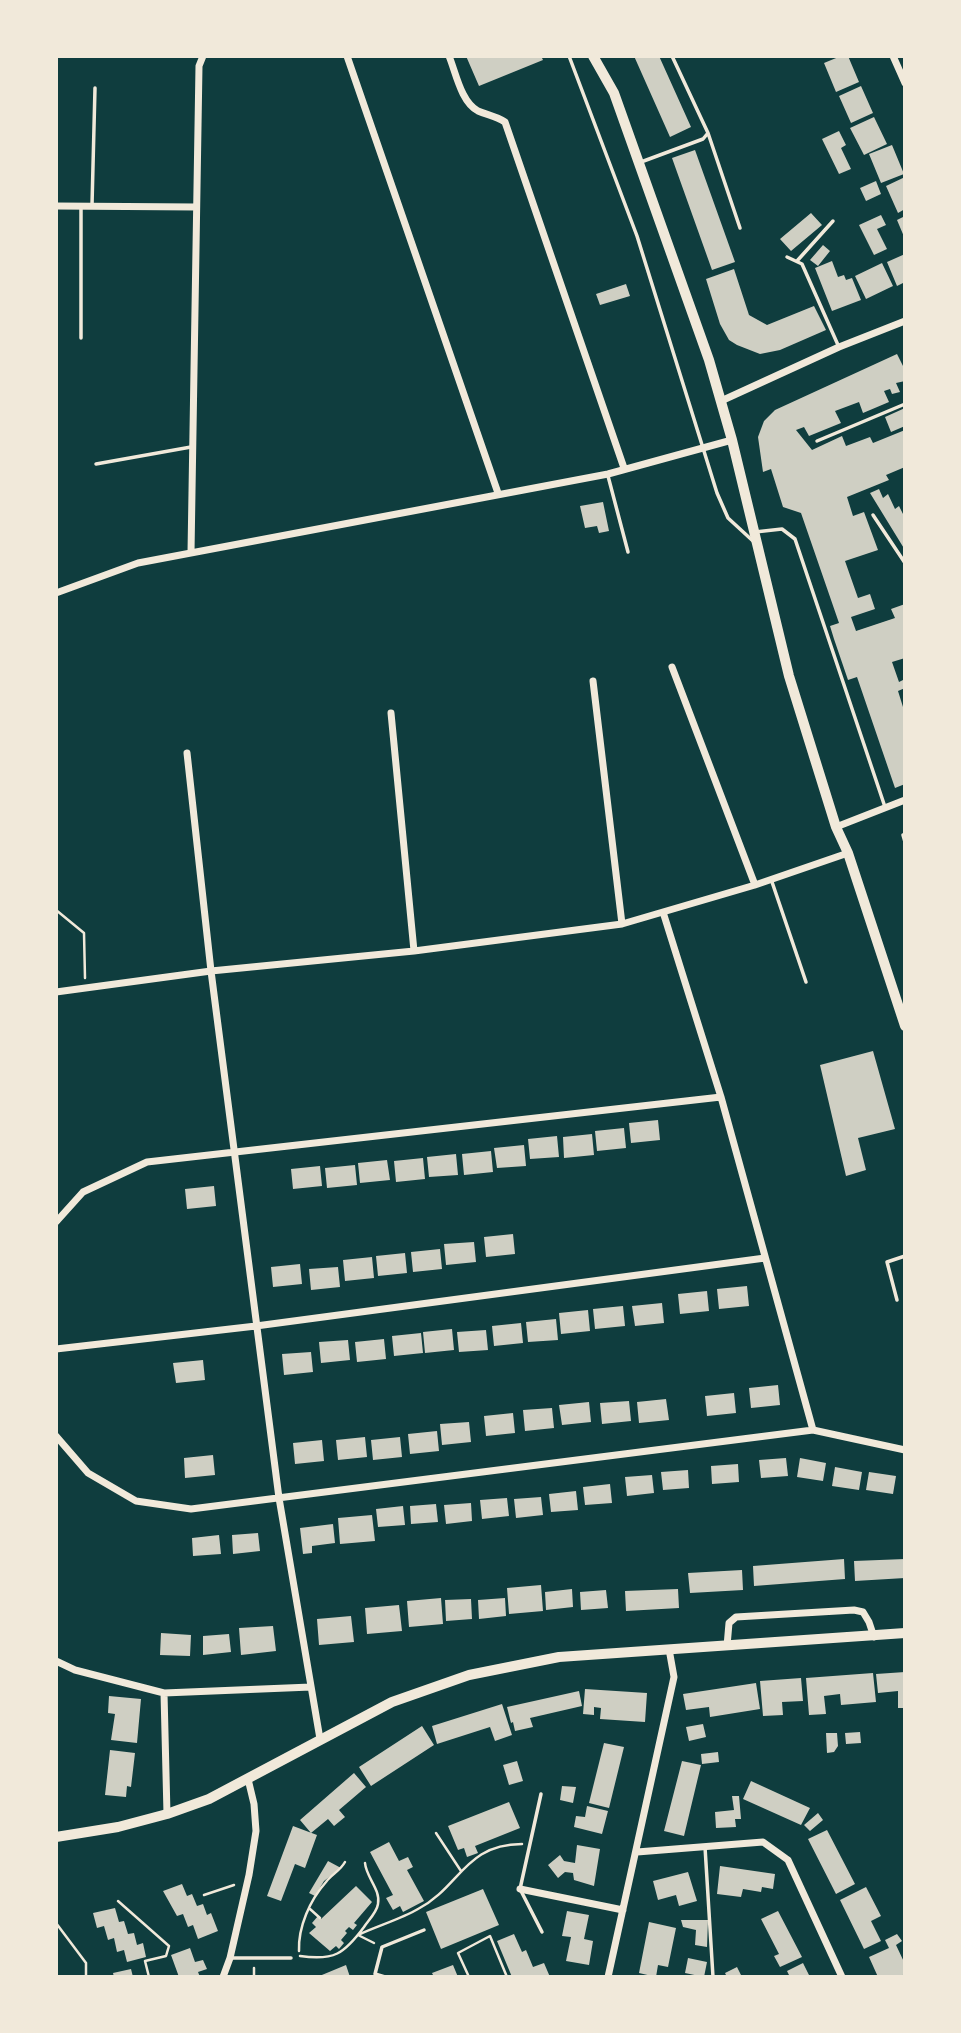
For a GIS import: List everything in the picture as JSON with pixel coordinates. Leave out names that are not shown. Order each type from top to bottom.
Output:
[{"type":"main road","points":[[593,56],[614,93],[709,360],[732,440],[789,676],[836,827],[900,995],[905,1026]]},
{"type":"main road","points":[[56,1837],[118,1827],[167,1814],[209,1798],[248,1780],[392,1702],[468,1675],[559,1657],[905,1633]]},
{"type":"street","points":[[191,552],[199,66],[203,56]]},
{"type":"street","points":[[346,56],[498,494]]},
{"type":"street","points":[[449,56],[465,98],[477,111],[494,115],[505,122],[624,468]]},
{"type":"street","points":[[893,56],[905,83]]},
{"type":"street","points":[[56,206],[196,207]]},
{"type":"street","points":[[720,401],[839,347],[905,321]]},
{"type":"street","points":[[56,593],[138,563],[608,474],[732,440]]},
{"type":"street","points":[[672,667],[755,885]]},
{"type":"street","points":[[593,681],[622,924]]},
{"type":"street","points":[[391,713],[415,951]]},
{"type":"street","points":[[187,752],[211,971],[279,1498],[320,1739]]},
{"type":"street","points":[[836,827],[905,800]]},
{"type":"street","points":[[56,992],[211,971],[415,951],[622,924],[755,885],[848,853]]},
{"type":"street","points":[[663,912],[721,1097],[813,1430]]},
{"type":"street","points":[[56,1222],[83,1192],[147,1162],[721,1097]]},
{"type":"street","points":[[56,1349],[256,1326],[765,1258]]},
{"type":"street","points":[[56,1436],[88,1473],[135,1501],[191,1509],[813,1430],[905,1450]]},
{"type":"street","points":[[727,1646],[729,1623],[736,1617],[854,1609],[863,1612],[874,1637]]},
{"type":"street","points":[[608,1977],[674,1677],[669,1649]]},
{"type":"street","points":[[56,1661],[75,1670],[164,1693],[312,1687]]},
{"type":"street","points":[[164,1693],[167,1814]]},
{"type":"street","points":[[223,1977],[247,1884],[256,1831],[254,1804],[248,1780]]},
{"type":"street","points":[[637,1852],[763,1842],[788,1860],[842,1977]]},
{"type":"street","points":[[520,1889],[623,1910]]},
{"type":"lane","points":[[569,56],[636,236],[717,493],[728,517],[757,545]]},
{"type":"lane","points":[[672,56],[708,132],[740,228]]},
{"type":"lane","points":[[92,206],[95,88]]},
{"type":"lane","points":[[639,162],[703,139],[708,132]]},
{"type":"lane","points":[[81,207],[81,338]]},
{"type":"lane","points":[[796,261],[833,221]]},
{"type":"lane","points":[[787,257],[802,264],[839,347]]},
{"type":"lane","points":[[817,441],[905,404]]},
{"type":"lane","points":[[96,464],[191,447]]},
{"type":"lane","points":[[608,474],[628,552]]},
{"type":"lane","points":[[873,515],[905,563]]},
{"type":"lane","points":[[753,532],[782,528],[795,540],[885,807]]},
{"type":"lane","points":[[903,835],[905,842]]},
{"type":"lane","points":[[771,879],[806,982]]},
{"type":"lane","points":[[897,1300],[887,1262],[905,1256]]},
{"type":"lane","points":[[541,1794],[520,1889],[542,1932]]},
{"type":"lane","points":[[705,1847],[713,1977]]},
{"type":"lane","points":[[386,1977],[375,1974],[382,1947],[424,1930]]},
{"type":"lane","points":[[230,1958],[291,1958]]},
{"type":"path","points":[[56,910],[84,933],[86,988]]},
{"type":"path","points":[[436,1833],[462,1871]]},
{"type":"path","points":[[358,1935],[419,1909],[482,1853],[502,1844],[529,1844]]},
{"type":"path","points":[[300,1956],[301,1926],[326,1882],[341,1870],[345,1862]]},
{"type":"path","points":[[291,1958],[336,1956],[358,1935],[379,1906],[377,1893],[365,1863]]},
{"type":"path","points":[[204,1895],[233,1885],[247,1884]]},
{"type":"path","points":[[118,1901],[169,1946],[166,1955],[145,1961],[149,1977]]},
{"type":"path","points":[[310,1909],[320,1918]]},
{"type":"path","points":[[56,1923],[86,1963],[86,1977]]},
{"type":"path","points":[[358,1935],[382,1947]]},
{"type":"path","points":[[469,1977],[458,1953],[490,1936],[508,1977]]},
{"type":"building","points":[[466,56],[541,56],[543,60],[479,86]]},
{"type":"building","points":[[634,56],[659,56],[691,127],[670,137]]},
{"type":"building","points":[[848,56],[859,82],[836,92],[824,63]]},
{"type":"building","points":[[861,86],[873,113],[851,123],[839,96]]},
{"type":"building","points":[[874,117],[887,144],[864,155],[850,128]]},
{"type":"building","points":[[839,131],[846,145],[841,148],[851,169],[839,174],[822,139]]},
{"type":"building","points":[[892,145],[904,174],[881,183],[869,154]]},
{"type":"building","points":[[695,150],[735,262],[712,270],[672,158]]},
{"type":"building","points":[[905,177],[905,209],[898,213],[886,186]]},
{"type":"building","points":[[876,181],[881,194],[866,201],[860,188]]},
{"type":"building","points":[[811,213],[822,225],[791,251],[780,239]]},
{"type":"building","points":[[881,215],[886,225],[877,229],[887,249],[874,255],[859,225]]},
{"type":"building","points":[[905,216],[905,239],[897,220]]},
{"type":"building","points":[[823,245],[830,251],[818,266],[810,260]]},
{"type":"building","points":[[905,254],[905,282],[897,286],[887,262]]},
{"type":"building","points":[[832,261],[838,277],[844,275],[846,280],[852,278],[861,300],[832,311],[815,268]]},
{"type":"building","points":[[882,263],[893,286],[866,299],[855,276]]},
{"type":"building","points":[[734,269],[749,315],[767,325],[814,306],[826,330],[780,350],[760,354],[729,340],[720,324],[706,279]]},
{"type":"building","points":[[626,284],[630,296],[600,305],[596,294]]},
{"type":"building","points":[[897,354],[905,370],[905,381],[896,383],[900,392],[892,394],[890,389],[884,391],[889,402],[863,413],[859,402],[835,411],[841,423],[809,436],[804,427],[796,430],[812,450],[842,436],[846,446],[870,437],[873,443],[905,430],[905,467],[886,475],[889,480],[847,497],[853,516],[864,512],[878,550],[845,561],[858,598],[870,594],[875,609],[851,617],[856,631],[895,618],[891,609],[905,604],[905,658],[892,662],[899,682],[905,679],[905,688],[898,691],[903,707],[905,706],[905,784],[895,788],[857,677],[848,680],[830,626],[839,623],[801,513],[783,507],[771,469],[763,472],[758,437],[764,421],[775,410]]},
{"type":"building","points":[[905,408],[905,426],[891,432],[885,417]]},
{"type":"building","points":[[879,489],[883,498],[888,494],[895,509],[899,506],[905,518],[905,550],[870,493]]},
{"type":"building","points":[[603,502],[609,531],[599,533],[597,526],[585,528],[580,506]]},
{"type":"building","points":[[873,1051],[895,1129],[858,1138],[866,1170],[846,1176],[820,1065]]},
{"type":"building","points":[[658,1120],[660,1140],[631,1143],[629,1123]]},
{"type":"building","points":[[624,1128],[626,1148],[597,1151],[595,1131]]},
{"type":"building","points":[[592,1134],[594,1155],[564,1158],[563,1137]]},
{"type":"building","points":[[557,1136],[559,1157],[530,1159],[528,1139]]},
{"type":"building","points":[[524,1145],[526,1166],[497,1168],[494,1148]]},
{"type":"building","points":[[491,1151],[493,1172],[464,1175],[462,1154]]},
{"type":"building","points":[[456,1154],[458,1175],[429,1177],[427,1157]]},
{"type":"building","points":[[423,1158],[425,1179],[396,1182],[394,1161]]},
{"type":"building","points":[[387,1160],[390,1180],[360,1183],[358,1163]]},
{"type":"building","points":[[355,1165],[357,1185],[327,1188],[325,1168]]},
{"type":"building","points":[[320,1166],[322,1186],[293,1189],[291,1169]]},
{"type":"building","points":[[214,1186],[216,1206],[187,1209],[185,1189]]},
{"type":"building","points":[[513,1234],[515,1254],[486,1257],[484,1237]]},
{"type":"building","points":[[474,1242],[476,1262],[446,1265],[444,1244]]},
{"type":"building","points":[[440,1249],[442,1269],[413,1272],[411,1252]]},
{"type":"building","points":[[405,1253],[407,1273],[378,1276],[376,1256]]},
{"type":"building","points":[[372,1257],[374,1278],[345,1281],[343,1260]]},
{"type":"building","points":[[300,1264],[302,1284],[273,1287],[271,1267]]},
{"type":"building","points":[[338,1267],[340,1287],[311,1290],[309,1269]]},
{"type":"building","points":[[747,1286],[749,1306],[719,1309],[717,1289]]},
{"type":"building","points":[[707,1291],[709,1311],[680,1314],[678,1294]]},
{"type":"building","points":[[662,1303],[664,1323],[635,1326],[632,1306]]},
{"type":"building","points":[[623,1306],[625,1326],[595,1329],[593,1309]]},
{"type":"building","points":[[588,1310],[590,1331],[561,1334],[559,1313]]},
{"type":"building","points":[[556,1319],[558,1340],[528,1342],[526,1322]]},
{"type":"building","points":[[521,1323],[523,1343],[494,1346],[492,1326]]},
{"type":"building","points":[[452,1329],[454,1350],[425,1353],[423,1332]]},
{"type":"building","points":[[486,1330],[488,1350],[459,1352],[457,1332]]},
{"type":"building","points":[[421,1333],[423,1353],[394,1356],[392,1336]]},
{"type":"building","points":[[384,1339],[386,1359],[357,1362],[355,1342]]},
{"type":"building","points":[[348,1340],[350,1360],[321,1363],[319,1342]]},
{"type":"building","points":[[311,1352],[313,1372],[284,1375],[282,1354]]},
{"type":"building","points":[[203,1360],[205,1380],[176,1383],[173,1363]]},
{"type":"building","points":[[778,1385],[780,1405],[751,1408],[749,1388]]},
{"type":"building","points":[[734,1393],[736,1413],[707,1416],[705,1396]]},
{"type":"building","points":[[666,1399],[669,1420],[639,1423],[637,1402]]},
{"type":"building","points":[[629,1401],[631,1421],[602,1424],[600,1403]]},
{"type":"building","points":[[589,1402],[591,1422],[562,1425],[559,1405]]},
{"type":"building","points":[[552,1408],[554,1428],[525,1431],[523,1410]]},
{"type":"building","points":[[513,1413],[515,1433],[486,1436],[484,1416]]},
{"type":"building","points":[[469,1422],[471,1442],[442,1445],[440,1424]]},
{"type":"building","points":[[437,1431],[439,1451],[410,1454],[408,1434]]},
{"type":"building","points":[[365,1437],[367,1457],[338,1460],[336,1440]]},
{"type":"building","points":[[400,1437],[402,1457],[373,1460],[371,1440]]},
{"type":"building","points":[[322,1440],[324,1461],[295,1464],[293,1443]]},
{"type":"building","points":[[213,1455],[215,1475],[185,1478],[184,1458]]},
{"type":"building","points":[[786,1458],[788,1476],[761,1478],[759,1460]]},
{"type":"building","points":[[800,1458],[826,1463],[823,1481],[797,1477]]},
{"type":"building","points":[[738,1464],[739,1482],[712,1484],[711,1466]]},
{"type":"building","points":[[835,1467],[862,1472],[859,1490],[832,1486]]},
{"type":"building","points":[[688,1470],[689,1488],[663,1490],[661,1472]]},
{"type":"building","points":[[869,1472],[896,1476],[893,1494],[866,1490]]},
{"type":"building","points":[[652,1475],[654,1493],[627,1496],[625,1477]]},
{"type":"building","points":[[610,1484],[612,1503],[585,1505],[583,1487]]},
{"type":"building","points":[[576,1491],[578,1510],[551,1512],[549,1494]]},
{"type":"building","points":[[541,1497],[543,1515],[516,1518],[514,1499]]},
{"type":"building","points":[[507,1498],[509,1516],[482,1519],[480,1500]]},
{"type":"building","points":[[471,1503],[472,1521],[446,1524],[444,1505]]},
{"type":"building","points":[[436,1504],[438,1522],[411,1524],[410,1506]]},
{"type":"building","points":[[403,1506],[405,1525],[378,1527],[376,1509]]},
{"type":"building","points":[[372,1515],[375,1541],[340,1544],[338,1518]]},
{"type":"building","points":[[333,1524],[335,1543],[312,1546],[312,1553],[303,1554],[300,1528]]},
{"type":"building","points":[[258,1533],[260,1551],[233,1554],[232,1535]]},
{"type":"building","points":[[219,1535],[221,1554],[193,1556],[192,1538]]},
{"type":"building","points":[[844,1559],[845,1579],[754,1586],[753,1566]]},
{"type":"building","points":[[905,1559],[905,1578],[855,1581],[854,1561]]},
{"type":"building","points":[[742,1570],[743,1590],[690,1593],[688,1573]]},
{"type":"building","points":[[541,1585],[543,1611],[509,1614],[507,1588]]},
{"type":"building","points":[[572,1589],[573,1607],[546,1610],[545,1592]]},
{"type":"building","points":[[678,1589],[679,1608],[626,1611],[625,1591]]},
{"type":"building","points":[[606,1590],[608,1608],[581,1610],[580,1592]]},
{"type":"building","points":[[441,1598],[443,1624],[409,1627],[407,1601]]},
{"type":"building","points":[[505,1598],[506,1616],[479,1619],[478,1600]]},
{"type":"building","points":[[471,1599],[472,1619],[446,1621],[445,1600]]},
{"type":"building","points":[[399,1605],[402,1631],[367,1634],[365,1608]]},
{"type":"building","points":[[351,1616],[354,1642],[319,1645],[317,1619]]},
{"type":"building","points":[[273,1626],[276,1651],[241,1655],[239,1628]]},
{"type":"building","points":[[161,1633],[191,1635],[190,1656],[160,1655]]},
{"type":"building","points":[[229,1634],[231,1652],[203,1655],[203,1636]]},
{"type":"building","points":[[905,1672],[905,1708],[898,1708],[898,1691],[878,1693],[876,1674]]},
{"type":"building","points":[[873,1673],[876,1702],[841,1705],[840,1694],[824,1696],[826,1714],[809,1715],[806,1678]]},
{"type":"building","points":[[801,1678],[803,1701],[782,1702],[783,1715],[763,1716],[760,1681]]},
{"type":"building","points":[[756,1683],[760,1709],[710,1717],[709,1707],[686,1710],[683,1694]]},
{"type":"building","points":[[585,1689],[647,1693],[645,1722],[600,1719],[601,1708],[594,1707],[594,1715],[583,1714]]},
{"type":"building","points":[[579,1691],[582,1706],[530,1718],[533,1727],[515,1731],[507,1707]]},
{"type":"building","points":[[109,1696],[141,1699],[137,1743],[111,1740],[115,1714],[108,1713]]},
{"type":"building","points":[[502,1704],[512,1735],[495,1741],[490,1727],[437,1744],[432,1726]]},
{"type":"building","points":[[703,1724],[706,1737],[689,1741],[686,1727]]},
{"type":"building","points":[[422,1726],[434,1745],[371,1786],[359,1767]]},
{"type":"building","points":[[860,1732],[861,1743],[846,1744],[845,1733]]},
{"type":"building","points":[[826,1733],[837,1733],[838,1746],[834,1752],[827,1753]]},
{"type":"building","points":[[604,1743],[624,1747],[609,1808],[589,1803]]},
{"type":"building","points":[[110,1750],[135,1753],[131,1787],[127,1786],[126,1797],[105,1795]]},
{"type":"building","points":[[718,1752],[719,1762],[702,1764],[701,1754]]},
{"type":"building","points":[[517,1761],[523,1781],[509,1785],[503,1765]]},
{"type":"building","points":[[682,1761],[701,1765],[684,1836],[664,1831]]},
{"type":"building","points":[[354,1773],[366,1787],[339,1810],[345,1817],[334,1826],[328,1819],[311,1833],[300,1820]]},
{"type":"building","points":[[751,1781],[810,1808],[801,1825],[743,1799]]},
{"type":"building","points":[[562,1786],[576,1787],[573,1803],[560,1800]]},
{"type":"building","points":[[732,1796],[739,1796],[741,1819],[735,1819],[736,1827],[716,1828],[715,1812],[734,1810]]},
{"type":"building","points":[[509,1802],[520,1828],[475,1846],[478,1853],[467,1857],[464,1848],[458,1850],[448,1826]]},
{"type":"building","points":[[587,1806],[608,1811],[602,1834],[574,1827],[576,1816],[585,1817]]},
{"type":"building","points":[[818,1813],[823,1820],[810,1831],[804,1825]]},
{"type":"building","points":[[293,1826],[317,1835],[305,1868],[295,1864],[281,1901],[267,1896]]},
{"type":"building","points":[[827,1830],[855,1884],[836,1894],[808,1839]]},
{"type":"building","points":[[389,1842],[399,1861],[408,1857],[413,1867],[407,1870],[424,1901],[403,1912],[400,1906],[393,1910],[386,1898],[393,1895],[370,1852]]},
{"type":"building","points":[[577,1845],[600,1849],[594,1886],[574,1880],[573,1873],[565,1872],[558,1878],[548,1865],[560,1855],[564,1861],[575,1863]]},
{"type":"building","points":[[328,1861],[341,1868],[324,1881],[315,1896],[309,1893]]},
{"type":"building","points":[[720,1866],[775,1874],[773,1889],[762,1887],[761,1892],[743,1889],[741,1897],[717,1894]]},
{"type":"building","points":[[688,1872],[697,1901],[679,1906],[676,1895],[658,1900],[653,1881]]},
{"type":"building","points":[[182,1884],[187,1896],[192,1894],[197,1906],[203,1904],[207,1915],[211,1913],[218,1931],[198,1939],[193,1925],[188,1927],[183,1914],[177,1916],[163,1891]]},
{"type":"building","points":[[356,1886],[372,1902],[354,1923],[357,1925],[353,1930],[349,1927],[345,1931],[347,1933],[341,1940],[344,1943],[339,1949],[336,1946],[330,1951],[309,1933],[316,1927],[312,1923],[318,1916],[321,1919]]},
{"type":"building","points":[[866,1887],[881,1916],[871,1921],[881,1941],[864,1949],[840,1900]]},
{"type":"building","points":[[483,1889],[499,1925],[441,1949],[426,1912]]},
{"type":"building","points":[[115,1908],[119,1922],[124,1921],[128,1934],[134,1933],[137,1945],[143,1943],[146,1957],[127,1962],[124,1950],[117,1952],[114,1938],[108,1940],[104,1926],[97,1928],[93,1913]]},
{"type":"building","points":[[567,1911],[589,1915],[584,1939],[593,1941],[589,1965],[566,1961],[571,1937],[562,1936]]},
{"type":"building","points":[[778,1911],[802,1957],[780,1967],[774,1956],[779,1954],[761,1919]]},
{"type":"building","points":[[681,1920],[708,1920],[707,1947],[695,1945],[696,1930],[683,1927]]},
{"type":"building","points":[[649,1922],[676,1928],[668,1967],[658,1965],[656,1977],[639,1973]]},
{"type":"building","points":[[514,1934],[522,1952],[526,1950],[533,1967],[544,1963],[550,1977],[512,1977],[497,1941]]},
{"type":"building","points":[[897,1934],[902,1941],[896,1945],[905,1964],[905,1974],[898,1977],[878,1977],[869,1957],[889,1948],[885,1940]]},
{"type":"building","points":[[190,1948],[195,1962],[203,1960],[207,1969],[198,1972],[200,1977],[179,1977],[171,1955]]},
{"type":"building","points":[[688,1958],[707,1962],[704,1977],[685,1973]]},
{"type":"building","points":[[803,1963],[810,1977],[790,1977],[787,1971]]},
{"type":"building","points":[[346,1965],[350,1977],[317,1977]]},
{"type":"building","points":[[453,1965],[458,1977],[434,1977],[432,1973]]},
{"type":"building","points":[[737,1967],[742,1977],[727,1977],[725,1973]]},
{"type":"building","points":[[131,1969],[133,1977],[114,1977],[113,1973]]}]
